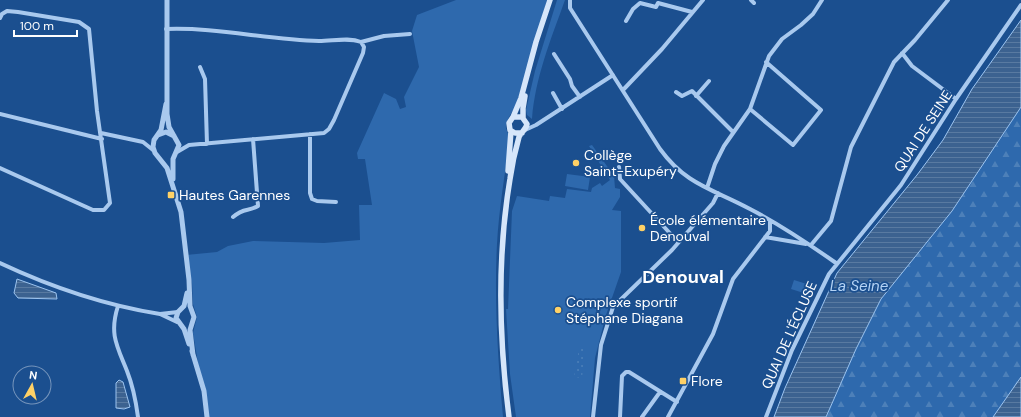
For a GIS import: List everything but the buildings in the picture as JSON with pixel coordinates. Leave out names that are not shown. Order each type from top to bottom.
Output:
[{"type":"main road","points":[[507,417],[500,349],[499,282],[502,220],[512,142],[512,131],[509,123],[514,116],[521,98],[536,42],[550,0]]},
{"type":"main road","points":[[507,417],[502,336],[502,267],[509,185],[523,131],[523,108],[528,81],[553,0]]},
{"type":"main road","points":[[514,116],[519,116],[524,119]]},
{"type":"main road","points":[[512,131],[516,134],[523,131]]},
{"type":"street","points":[[154,150],[153,145],[157,137],[166,104],[168,85],[166,0]]},
{"type":"street","points":[[570,0],[570,8],[668,159],[690,180],[751,209],[770,222],[809,244],[836,263]]},
{"type":"street","points":[[623,90],[662,49],[703,0]]},
{"type":"street","points":[[707,188],[715,164],[733,132],[750,109],[766,62],[782,39],[806,20],[822,0]]},
{"type":"street","points":[[809,244],[831,221],[851,147],[894,62],[915,40],[948,0]]},
{"type":"street","points":[[626,21],[640,3],[656,6],[658,3],[692,12]]},
{"type":"street","name":"QUAI DE SEINE","points":[[836,263],[863,233],[901,185],[956,99],[1021,5]]},
{"type":"street","points":[[0,18],[2,14],[7,11],[18,12],[85,24],[89,29],[97,111],[111,197],[110,203],[104,210],[93,210],[0,168]]},
{"type":"street","points":[[160,156],[167,158],[189,145],[324,133],[332,125],[363,53],[364,47],[361,42],[354,39],[308,41],[185,28],[166,29]]},
{"type":"street","points":[[361,42],[384,36],[410,34]]},
{"type":"street","points":[[902,53],[912,66],[956,99]]},
{"type":"street","points":[[554,54],[580,97]]},
{"type":"street","points":[[750,109],[793,145],[821,110],[766,62]]},
{"type":"street","points":[[200,67],[205,79],[207,144]]},
{"type":"street","points":[[523,131],[538,124],[613,75]]},
{"type":"street","points":[[696,96],[709,81]]},
{"type":"street","points":[[676,92],[682,96],[692,91],[733,132]]},
{"type":"street","points":[[552,93],[562,108]]},
{"type":"street","points":[[166,104],[168,122],[178,146],[176,153],[174,186]]},
{"type":"street","points":[[0,114],[102,139]]},
{"type":"street","points":[[524,119],[538,124]]},
{"type":"street","points":[[143,142],[167,132],[189,145]]},
{"type":"street","points":[[101,133],[143,142],[154,150],[166,164],[174,186],[181,217],[189,280],[190,306],[194,318],[190,330],[193,355]]},
{"type":"street","points":[[310,134],[310,193],[312,199],[317,201],[336,202]]},
{"type":"street","points":[[233,217],[240,210],[258,206],[253,139]]},
{"type":"street","points":[[619,167],[620,179],[678,242]]},
{"type":"street","points":[[593,417],[601,345],[615,304],[655,268],[713,202],[718,193]]},
{"type":"street","points":[[668,417],[713,334],[733,279],[765,238],[771,227],[770,222]]},
{"type":"street","points":[[771,227],[778,226]]},
{"type":"street","points":[[765,238],[809,244]]},
{"type":"street","points":[[0,263],[60,288],[118,306],[160,314],[179,324],[187,326],[192,324]]},
{"type":"street","name":"QUAI DE L'ÉCLUSE","points":[[766,417],[792,350],[821,287],[836,263]]},
{"type":"street","points":[[189,280],[184,304],[176,318],[193,355],[204,391],[207,417]]},
{"type":"street","points":[[118,306],[114,319],[115,342],[132,385],[138,417]]},
{"type":"street","points":[[160,314],[187,309],[192,312]]},
{"type":"street","points":[[620,417],[622,381],[625,373],[629,372],[677,402]]},
{"type":"street","points":[[642,417],[660,392]]},
{"type":"green space","points":[[456,0],[547,0],[517,103],[506,125],[510,138],[499,218],[496,266],[497,330],[503,417],[207,417],[193,333],[197,317],[193,304],[192,283],[186,255],[217,252],[228,246],[253,241],[324,243],[360,240],[359,205],[372,205],[365,159],[358,159],[357,153],[384,93],[396,99],[400,109],[406,107],[404,97],[419,67],[412,31],[417,15]]},
{"type":"green space","points":[[557,0],[565,0],[540,74],[536,89],[532,119],[527,115],[526,110],[535,71]]},
{"type":"green space","points":[[1021,107],[1021,377],[993,417],[826,417],[856,349],[881,299],[952,211]]},
{"type":"green space","name":"Complexe sportif Stéphane Diagana","points":[[592,145],[614,176],[615,188],[620,189],[620,197],[612,210],[621,211],[621,272],[606,315],[595,358],[590,417],[516,417],[510,374],[506,309],[508,309],[512,211],[517,196],[549,201],[550,196],[565,198],[567,189],[591,192],[592,188],[600,183],[602,186],[610,180],[589,146]]},
{"type":"green space","points":[[567,174],[590,177],[588,190],[565,186]]},
{"type":"green space","points":[[794,280],[813,286],[810,295],[791,289]]},
{"type":"green space","points":[[579,349],[585,349],[582,378],[574,377]]},
{"type":"water","name":"La Seine","points":[[1021,20],[1021,107],[952,211],[881,299],[856,349],[826,417],[774,417],[785,388],[837,273],[917,175],[943,140],[972,89]]},
{"type":"water","points":[[17,279],[56,293],[57,299],[18,298],[14,293]]},
{"type":"water","points":[[1021,377],[1021,417],[993,417]]},
{"type":"water","points":[[119,380],[123,382],[130,407],[124,409],[116,408],[116,383]]},
{"type":"place","name":"Collège Saint-Exupéry","points":[[576,163]]},
{"type":"place","name":"Hautes Garennes","points":[[171,195]]},
{"type":"place","name":"École élémentaire Denouval","points":[[642,228]]},
{"type":"place","name":"Complexe sportif Stéphane Diagana","points":[[558,310]]},
{"type":"place","name":"Flore","points":[[683,381]]},
{"type":"district","name":"Denouval","points":[[683,277]]}]
